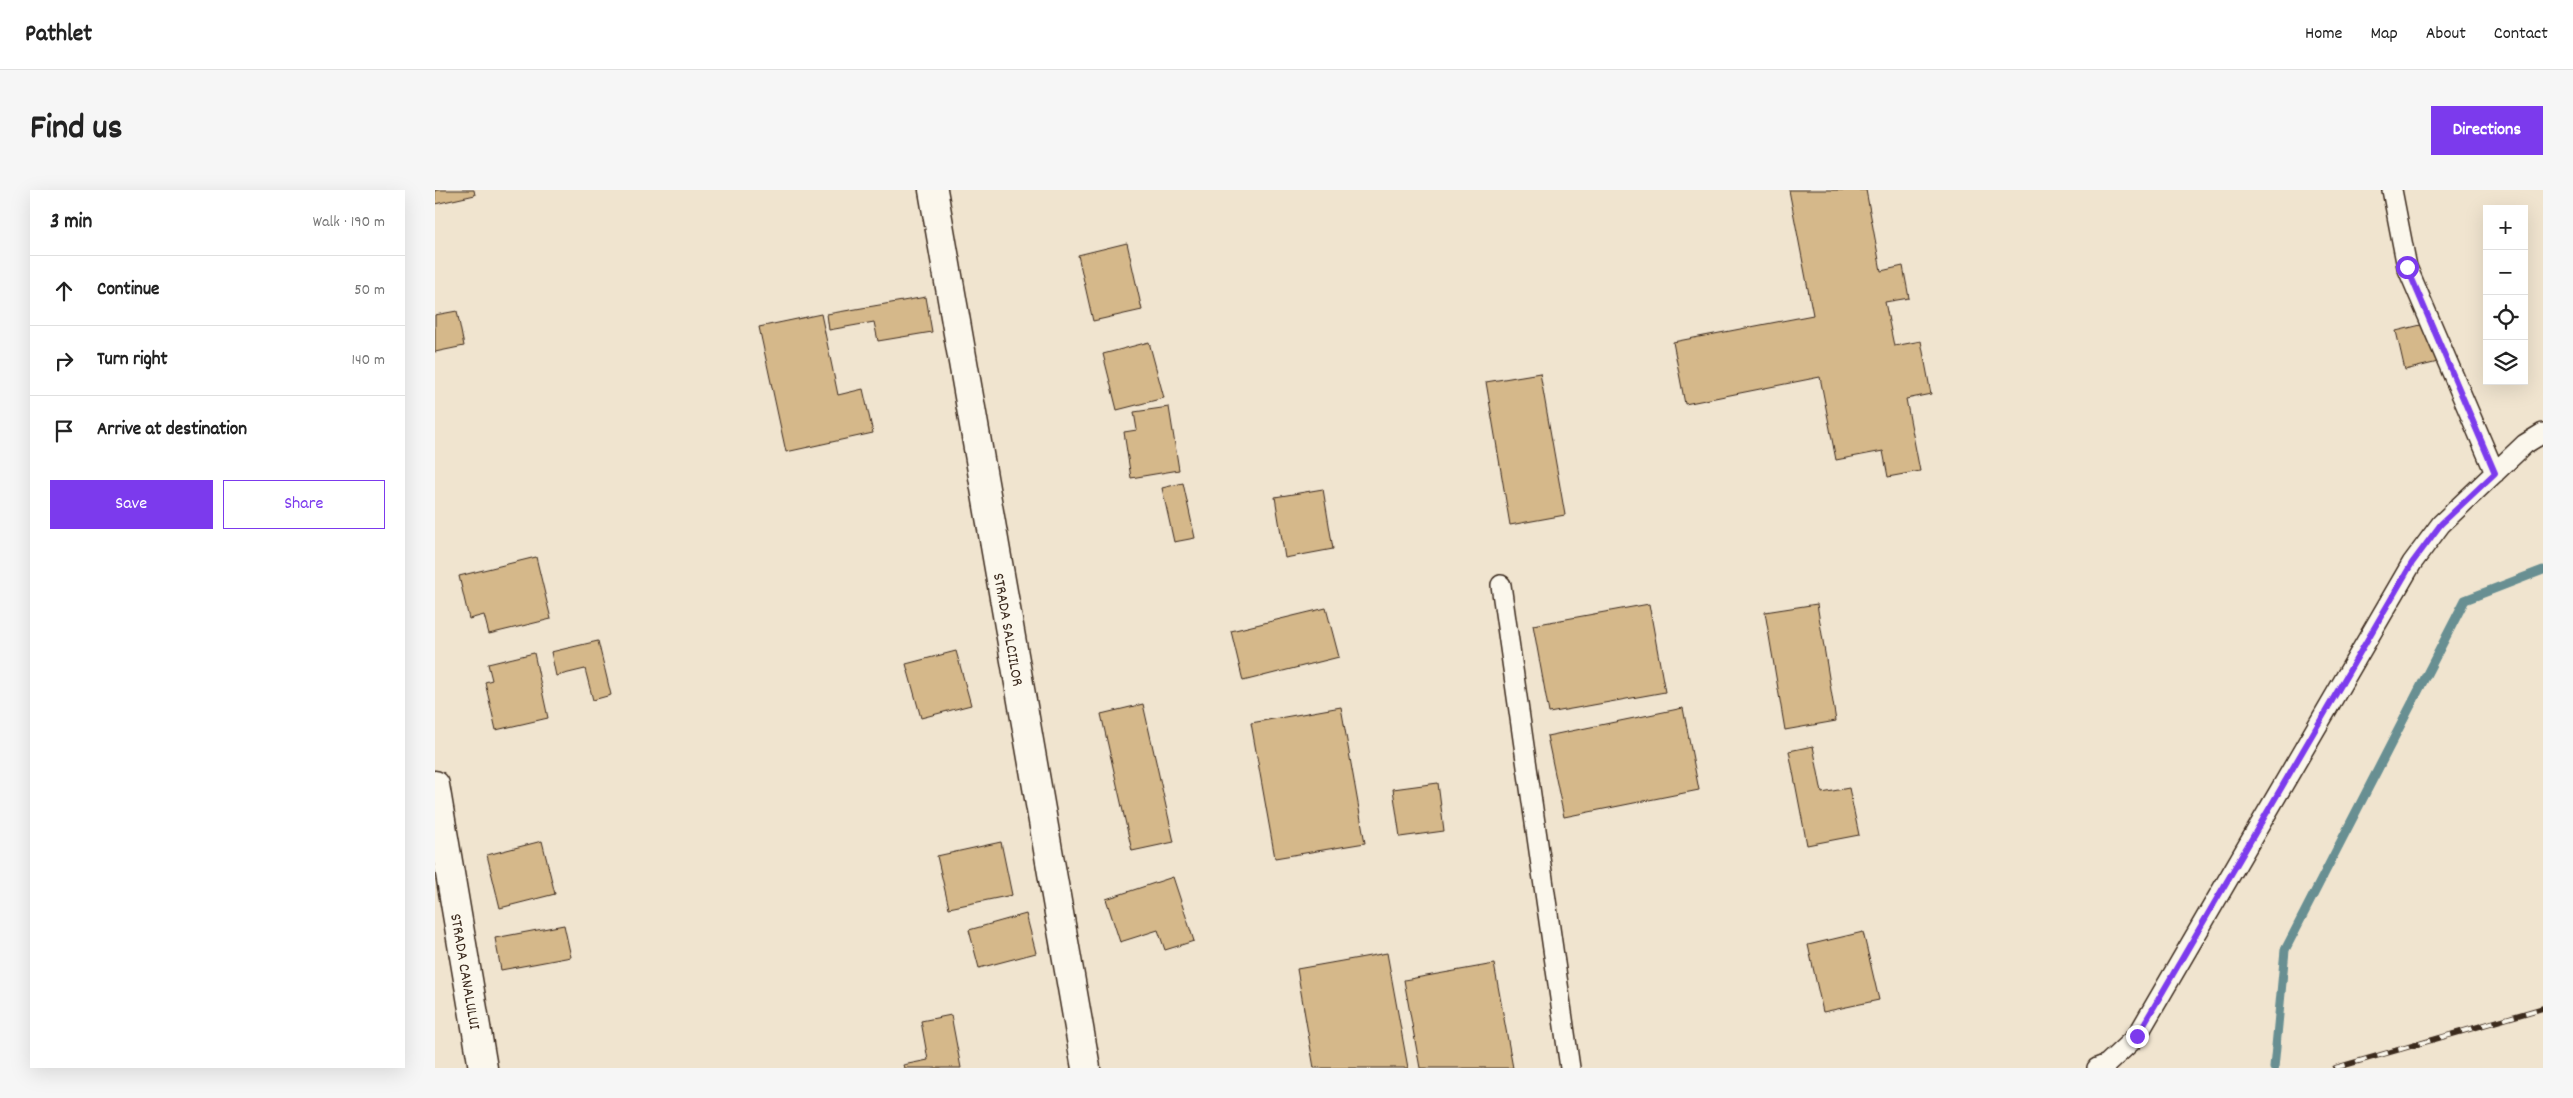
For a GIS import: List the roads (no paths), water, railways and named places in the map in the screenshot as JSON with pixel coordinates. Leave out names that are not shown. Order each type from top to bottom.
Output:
[{"type":"street","name":"STRADA SALCIILOR","points":[[933,190],[1086,1068]]},
{"type":"street","name":"STRADA CANALULUI","points":[[435,785],[483,1068]]},
{"type":"lane","points":[[2392,190],[2407,267],[2495,473]]},
{"type":"lane","points":[[2097,1068],[2107,1064],[2137,1036],[2412,563],[2441,524],[2525,444],[2543,433]]},
{"type":"lane","points":[[1501,585],[1569,1068]]},
{"type":"waterway","points":[[2274,1068],[2285,950],[2465,600],[2543,570]]},
{"type":"railway","points":[[2335,1068],[2543,1008]]}]
